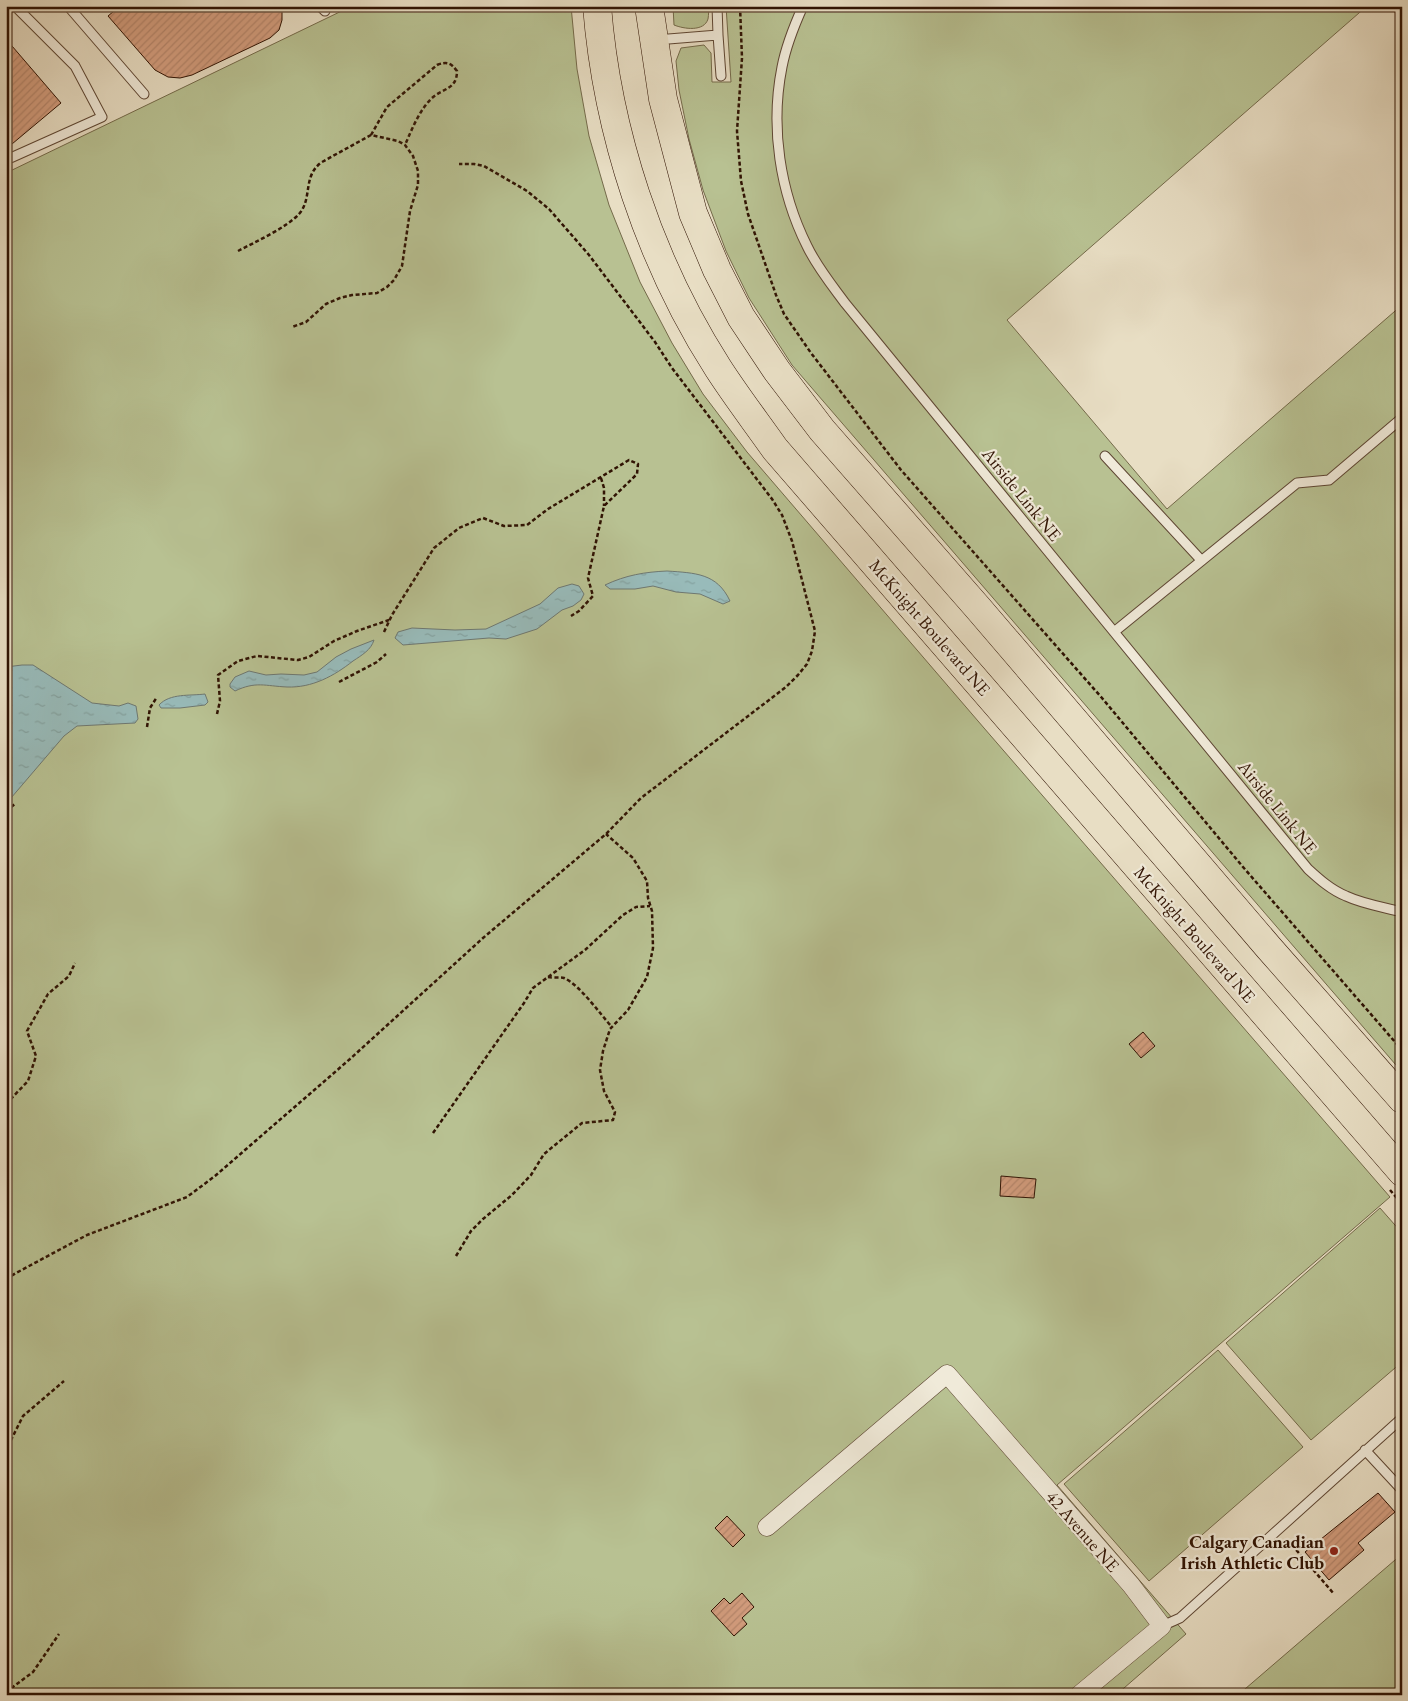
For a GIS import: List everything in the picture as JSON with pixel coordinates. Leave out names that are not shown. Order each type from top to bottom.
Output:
[{"type":"main road","name":"McKnight Boulevard NE","points":[[597,6],[600,37],[614,118],[634,190],[656,247],[684,310],[718,369],[775,449],[1402,1172]]},
{"type":"main road","points":[[649,6],[662,99],[693,213],[717,270],[741,317],[777,371],[822,430],[984,615],[1269,948],[1402,1099]]},
{"type":"street","name":"42 Avenue NE","points":[[767,1527],[948,1374],[1131,1585],[1162,1626]]},
{"type":"street","points":[[1079,1695],[1162,1626]]},
{"type":"lane","points":[[6,160],[102,116],[74,66],[15,6]]},
{"type":"lane","points":[[68,6],[144,94]]},
{"type":"lane","points":[[717,6],[722,76]]},
{"type":"lane","name":"Airside Link NE","points":[[803,6],[790,37],[782,68],[778,102],[778,143],[785,184],[797,224],[807,247],[821,270],[845,303],[1308,869],[1326,885],[1346,896],[1372,905],[1402,912]]},
{"type":"lane","points":[[654,40],[718,35]]},
{"type":"lane","points":[[1114,632],[1297,483],[1329,480],[1402,418]]},
{"type":"lane","points":[[1105,456],[1201,560]]},
{"type":"lane","points":[[1162,1626],[1180,1618],[1402,1418]]},
{"type":"lane","points":[[1365,1450],[1402,1490]]},
{"type":"path","points":[[740,6],[742,58],[737,131],[741,181],[754,231],[784,314],[811,353],[901,470],[1102,698],[1243,868],[1402,1050]]},
{"type":"path","points":[[238,251],[289,222],[299,214],[314,167],[371,135],[387,107],[394,100],[438,65],[444,62],[449,63],[456,71],[457,80],[452,86],[436,94],[430,100],[414,125],[405,145]]},
{"type":"path","points":[[292,327],[306,322],[326,304],[340,298],[377,293],[386,287],[402,266],[410,211],[418,184],[418,171],[413,156],[405,145],[398,141],[371,135]]},
{"type":"path","points":[[6,1279],[87,1235],[187,1197],[215,1176],[327,1079],[483,938],[606,834],[641,798],[786,687],[807,664],[812,651],[815,631],[792,540],[782,515],[772,499],[589,255],[549,209],[527,191],[484,166],[459,164]]},
{"type":"path","points":[[384,632],[389,620],[434,548],[459,528],[483,518],[504,526],[527,524],[548,509],[629,460],[638,464],[636,474],[604,506]]},
{"type":"path","points":[[571,616],[579,611],[593,596],[588,578],[604,506],[604,488],[601,478]]},
{"type":"path","points":[[217,714],[220,701],[218,675],[238,661],[257,656],[298,660],[309,657],[341,637],[389,620]]},
{"type":"path","points":[[339,682],[377,662],[386,654]]},
{"type":"path","points":[[147,726],[150,708],[157,697]]},
{"type":"path","points":[[6,811],[16,803]]},
{"type":"path","points":[[456,1256],[471,1231],[483,1218],[512,1196],[531,1175],[544,1154],[582,1123],[613,1120],[616,1112],[604,1092],[600,1070],[603,1051],[612,1027],[628,1010],[647,977],[653,948],[652,911],[648,898],[648,881],[633,858],[606,834]]},
{"type":"path","points":[[433,1133],[533,988],[585,950],[623,915],[636,907],[650,906]]},
{"type":"path","points":[[6,1104],[28,1080],[36,1056],[27,1031],[48,994],[69,976],[75,962]]},
{"type":"path","points":[[547,978],[563,978],[572,984],[612,1027]]},
{"type":"path","points":[[6,1445],[11,1440],[23,1416],[64,1381]]},
{"type":"path","points":[[1292,1545],[1334,1594]]},
{"type":"path","points":[[6,1692],[33,1672],[59,1634]]},
{"type":"green space","points":[[352,6],[571,6],[577,69],[589,136],[609,205],[640,282],[672,343],[703,394],[747,452],[1390,1197],[1057,1485],[1186,1634],[1116,1695],[6,1695],[6,173]]},
{"type":"green space","points":[[673,6],[710,6],[708,19],[706,23],[698,28],[683,28],[674,25]]},
{"type":"green space","points":[[726,6],[1367,6],[1007,320],[1167,509],[1402,305],[1402,1072],[792,365],[749,298],[726,251],[703,190],[689,139],[679,90],[676,61],[681,48],[704,45],[711,53],[712,82],[731,82]]},
{"type":"green space","points":[[1380,1208],[1402,1233],[1402,1362],[1311,1440],[1226,1343]]},
{"type":"green space","points":[[1218,1350],[1303,1447],[1149,1581],[1064,1484]]},
{"type":"green space","points":[[1402,1554],[1402,1695],[1238,1695]]},
{"type":"water","points":[[667,571],[704,576],[719,585],[730,601],[723,604],[700,594],[676,592],[653,586],[635,589],[610,589],[605,585],[636,575]]},
{"type":"water","points":[[572,584],[579,586],[584,594],[581,600],[573,606],[562,610],[537,629],[506,639],[489,638],[403,645],[395,638],[398,632],[412,628],[486,629],[540,604],[558,588]]},
{"type":"water","points":[[374,640],[371,647],[338,672],[314,683],[296,687],[255,685],[235,691],[230,687],[235,677],[249,671],[266,675],[304,675],[317,672],[336,657]]},
{"type":"water","points":[[33,665],[92,703],[119,706],[128,703],[136,706],[138,719],[135,723],[77,726],[64,736],[11,798],[6,801],[6,667]]},
{"type":"water","points":[[205,694],[208,702],[205,705],[161,708],[159,705],[169,698]]},
{"type":"building","points":[[120,6],[280,6],[282,20],[279,30],[270,38],[192,75],[180,78],[168,77],[155,70],[108,16]]},
{"type":"building","points":[[6,39],[61,103],[6,149]]},
{"type":"building","points":[[1143,1032],[1155,1046],[1141,1058],[1129,1044]]},
{"type":"building","points":[[1001,1176],[1036,1179],[1034,1198],[1000,1196]]},
{"type":"building","points":[[1378,1493],[1395,1512],[1358,1543],[1364,1550],[1329,1580],[1305,1552]]},
{"type":"building","points":[[727,1516],[745,1535],[733,1547],[715,1528]]},
{"type":"building","points":[[742,1593],[754,1607],[742,1618],[747,1624],[734,1636],[711,1611],[724,1598],[730,1604]]},
{"type":"place","name":"Calgary Canadian Irish Athletic Club","points":[[1334,1551]]}]
